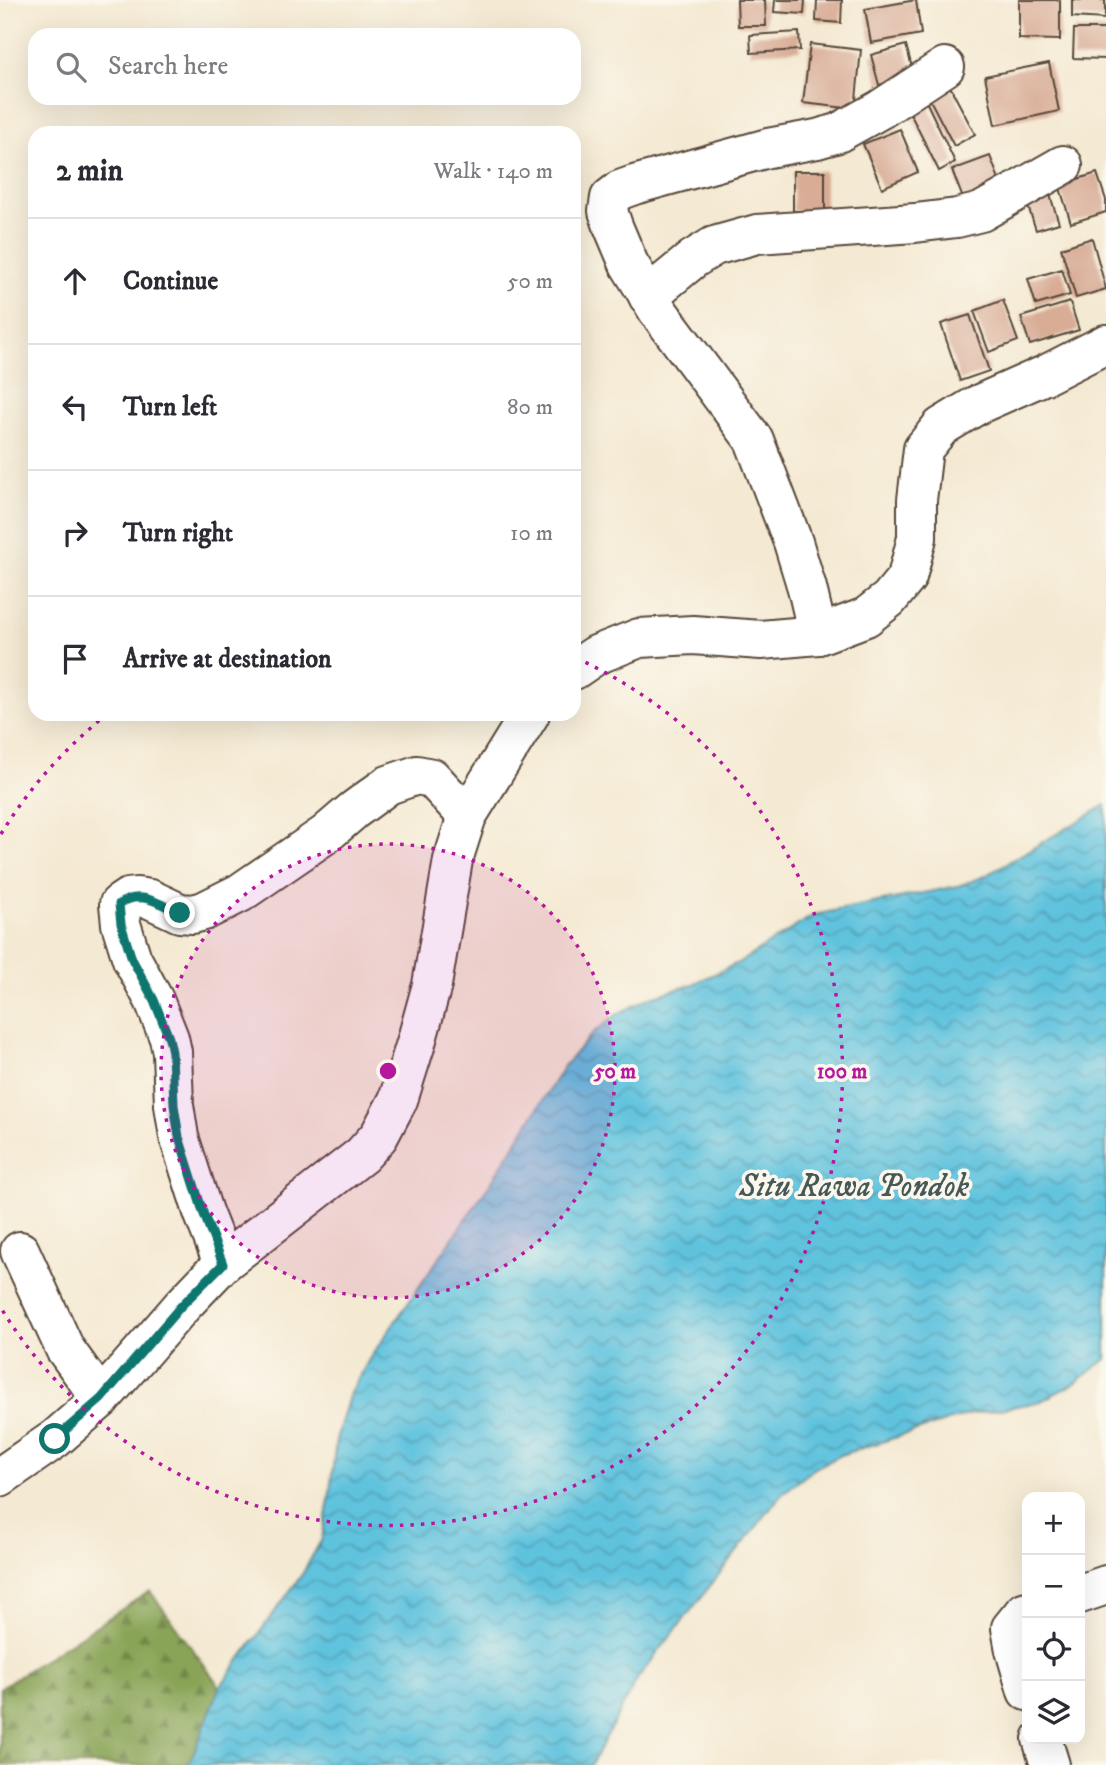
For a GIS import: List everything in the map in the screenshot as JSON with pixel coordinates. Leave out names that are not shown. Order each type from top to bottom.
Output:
[{"type":"street","points":[[818,635],[793,542],[754,440],[648,296],[629,264],[608,211],[610,198],[620,190],[768,148],[838,133],[870,116],[945,67]]},
{"type":"street","points":[[648,296],[693,259],[714,246],[757,234],[957,218],[981,212],[1063,165]]},
{"type":"street","points":[[581,665],[596,654],[639,638],[693,635],[761,640],[818,635],[866,617],[889,598],[906,577],[917,538],[917,500],[923,449],[942,426],[977,405],[1106,344]]},
{"type":"street","points":[[0,1477],[55,1439],[101,1399],[181,1306],[223,1264],[362,1155],[379,1136],[398,1100],[432,985],[453,860],[467,816],[526,721]]},
{"type":"street","points":[[223,1264],[179,1137],[169,1038],[154,1000],[132,959],[121,924],[119,904],[128,898],[137,897],[149,899],[180,913],[204,911],[240,893],[326,834],[388,785],[417,775],[432,778],[439,783],[467,816]]},
{"type":"street","points":[[20,1251],[65,1349],[101,1399]]},
{"type":"street","points":[[1085,1592],[1106,1585]]},
{"type":"street","points":[[1022,1614],[1011,1628],[1014,1650],[1024,1681]]},
{"type":"street","points":[[1044,1744],[1050,1765]]},
{"type":"green space","points":[[150,1591],[220,1687],[187,1765],[0,1765],[0,1688]]},
{"type":"water","name":"Situ Rawa Pondok","points":[[1106,805],[1106,1359],[1077,1382],[1039,1402],[967,1415],[840,1455],[815,1468],[782,1494],[638,1678],[591,1765],[187,1765],[220,1687],[303,1573],[322,1539],[336,1440],[350,1393],[370,1358],[490,1184],[564,1066],[593,1033],[619,1013],[651,997],[691,985],[740,962],[814,915],[958,886],[983,877]]},
{"type":"building","points":[[737,0],[765,0],[766,26],[738,26]]},
{"type":"building","points":[[775,0],[805,0],[804,14],[774,12]]},
{"type":"building","points":[[817,0],[842,0],[841,23],[816,21]]},
{"type":"building","points":[[916,0],[921,34],[871,43],[865,9]]},
{"type":"building","points":[[1019,0],[1060,0],[1060,40],[1019,39]]},
{"type":"building","points":[[1072,0],[1105,0],[1105,19],[1072,17]]},
{"type":"building","points":[[1074,29],[1106,29],[1106,59],[1073,58]]},
{"type":"building","points":[[799,32],[800,50],[751,53],[750,35]]},
{"type":"building","points":[[810,44],[861,50],[855,109],[803,103]]},
{"type":"building","points":[[906,45],[914,75],[879,85],[871,55]]},
{"type":"building","points":[[1049,63],[1059,111],[995,125],[985,76]]},
{"type":"building","points":[[948,83],[975,134],[954,146],[927,94]]},
{"type":"building","points":[[925,99],[955,162],[939,171],[907,107]]},
{"type":"building","points":[[900,129],[918,172],[882,188],[863,144]]},
{"type":"building","points":[[990,156],[1002,187],[964,201],[952,170]]},
{"type":"building","points":[[793,171],[825,171],[825,211],[793,211]]},
{"type":"building","points":[[1097,173],[1106,200],[1106,212],[1071,223],[1059,185]]},
{"type":"building","points":[[1047,186],[1059,223],[1036,230],[1024,194]]},
{"type":"building","points":[[1092,238],[1106,289],[1076,298],[1061,248]]},
{"type":"building","points":[[1062,269],[1070,295],[1036,305],[1028,279]]},
{"type":"building","points":[[1003,300],[1018,341],[989,352],[974,311]]},
{"type":"building","points":[[1070,302],[1079,330],[1030,345],[1021,317]]},
{"type":"building","points":[[970,315],[989,371],[960,381],[941,324]]},
{"type":"route","points":[[55,1439],[101,1399],[181,1306],[223,1264],[179,1137],[169,1038],[154,1000],[132,959],[121,924],[119,904],[128,898],[137,897],[149,899],[180,913]]}]
